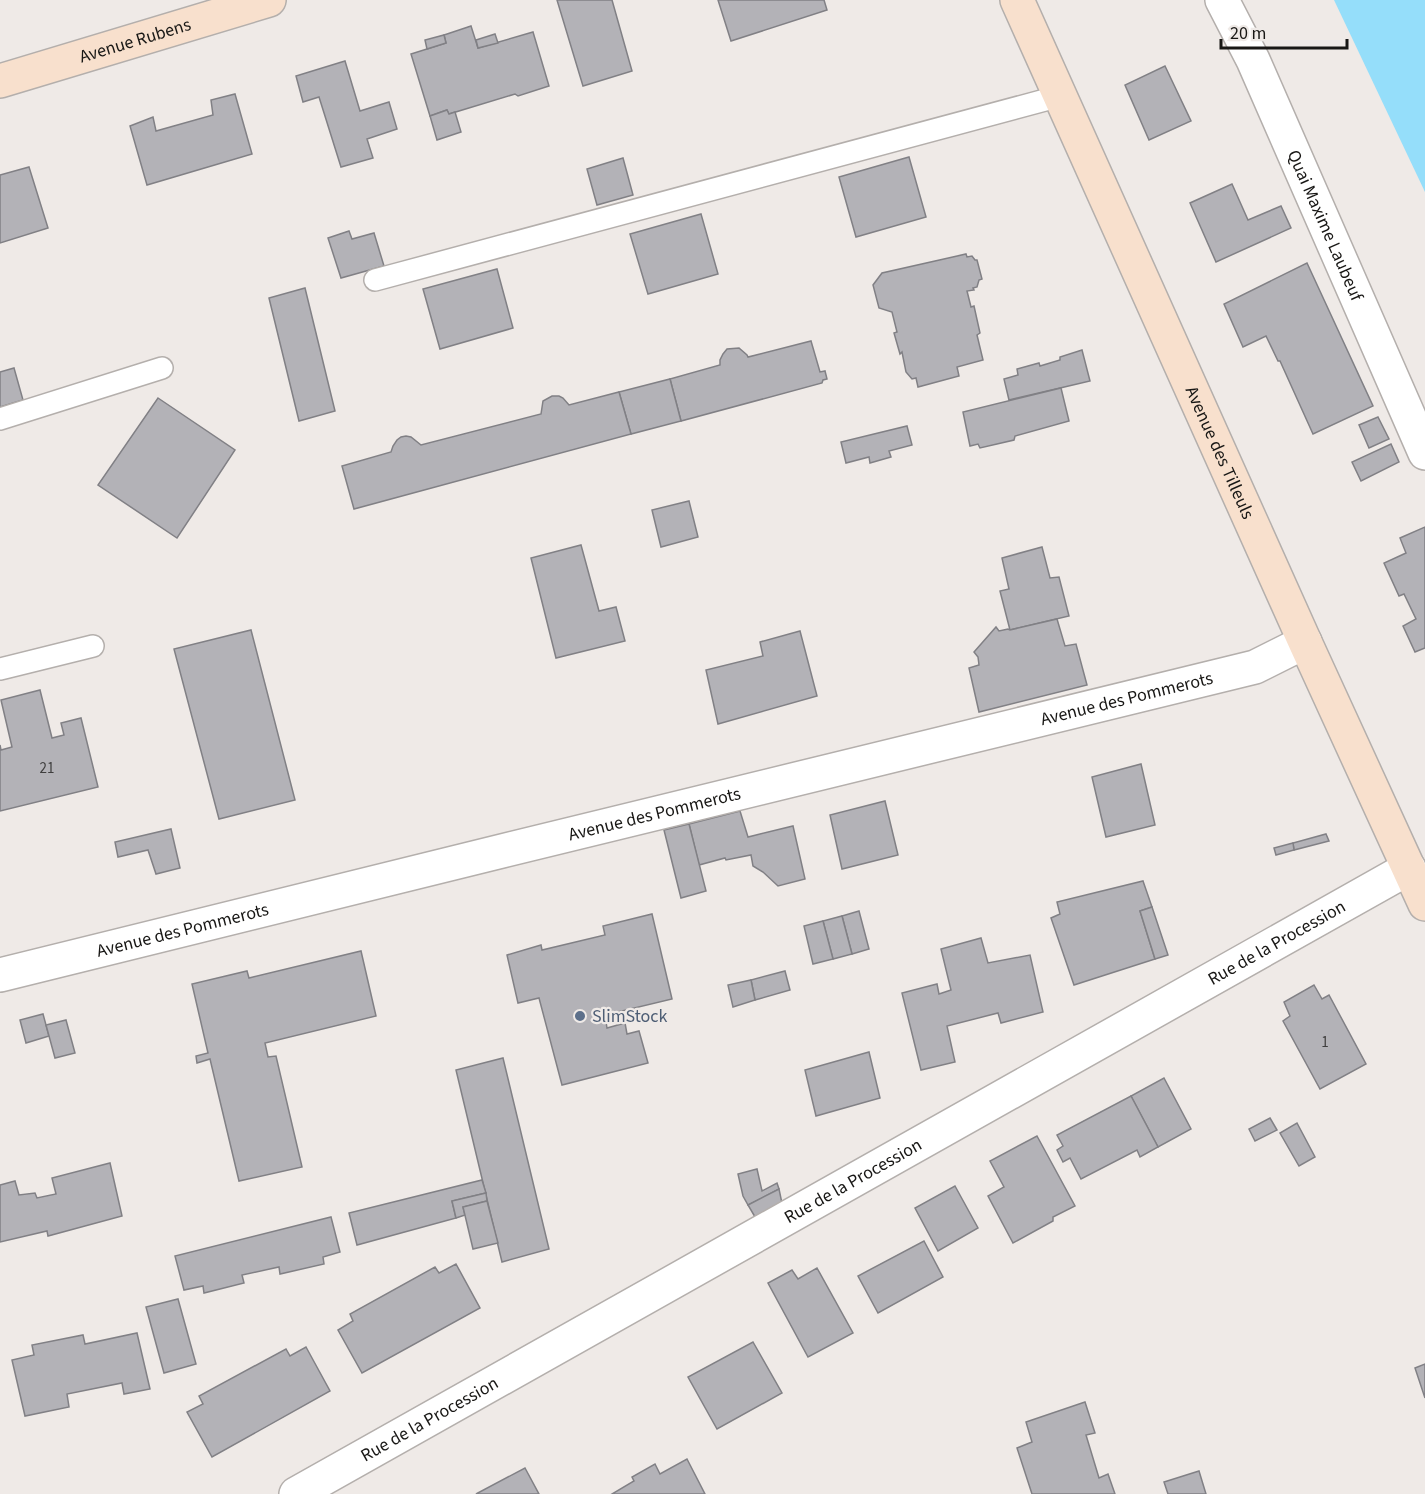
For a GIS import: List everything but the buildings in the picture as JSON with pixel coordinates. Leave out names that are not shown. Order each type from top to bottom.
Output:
[{"type":"main road","name":"Avenue Rubens","points":[[0,81],[269,0]]},
{"type":"main road","name":"Avenue des Tilleuls","points":[[1017,0],[1425,904]]},
{"type":"street","name":"Quai Maxime Laubeuf","points":[[1222,0],[1253,60],[1425,453]]},
{"type":"street","name":"Avenue des Pommerots","points":[[0,975],[1255,668],[1305,642]]},
{"type":"street","name":"Rue de la Procession","points":[[296,1494],[1409,868]]},
{"type":"lane","points":[[375,280],[1060,96]]},
{"type":"lane","points":[[0,419],[162,368]]},
{"type":"lane","points":[[0,669],[93,646]]},
{"type":"water","points":[[1334,0],[1425,0],[1425,192]]},
{"type":"place","name":"SlimStock","points":[[580,1016]]}]
